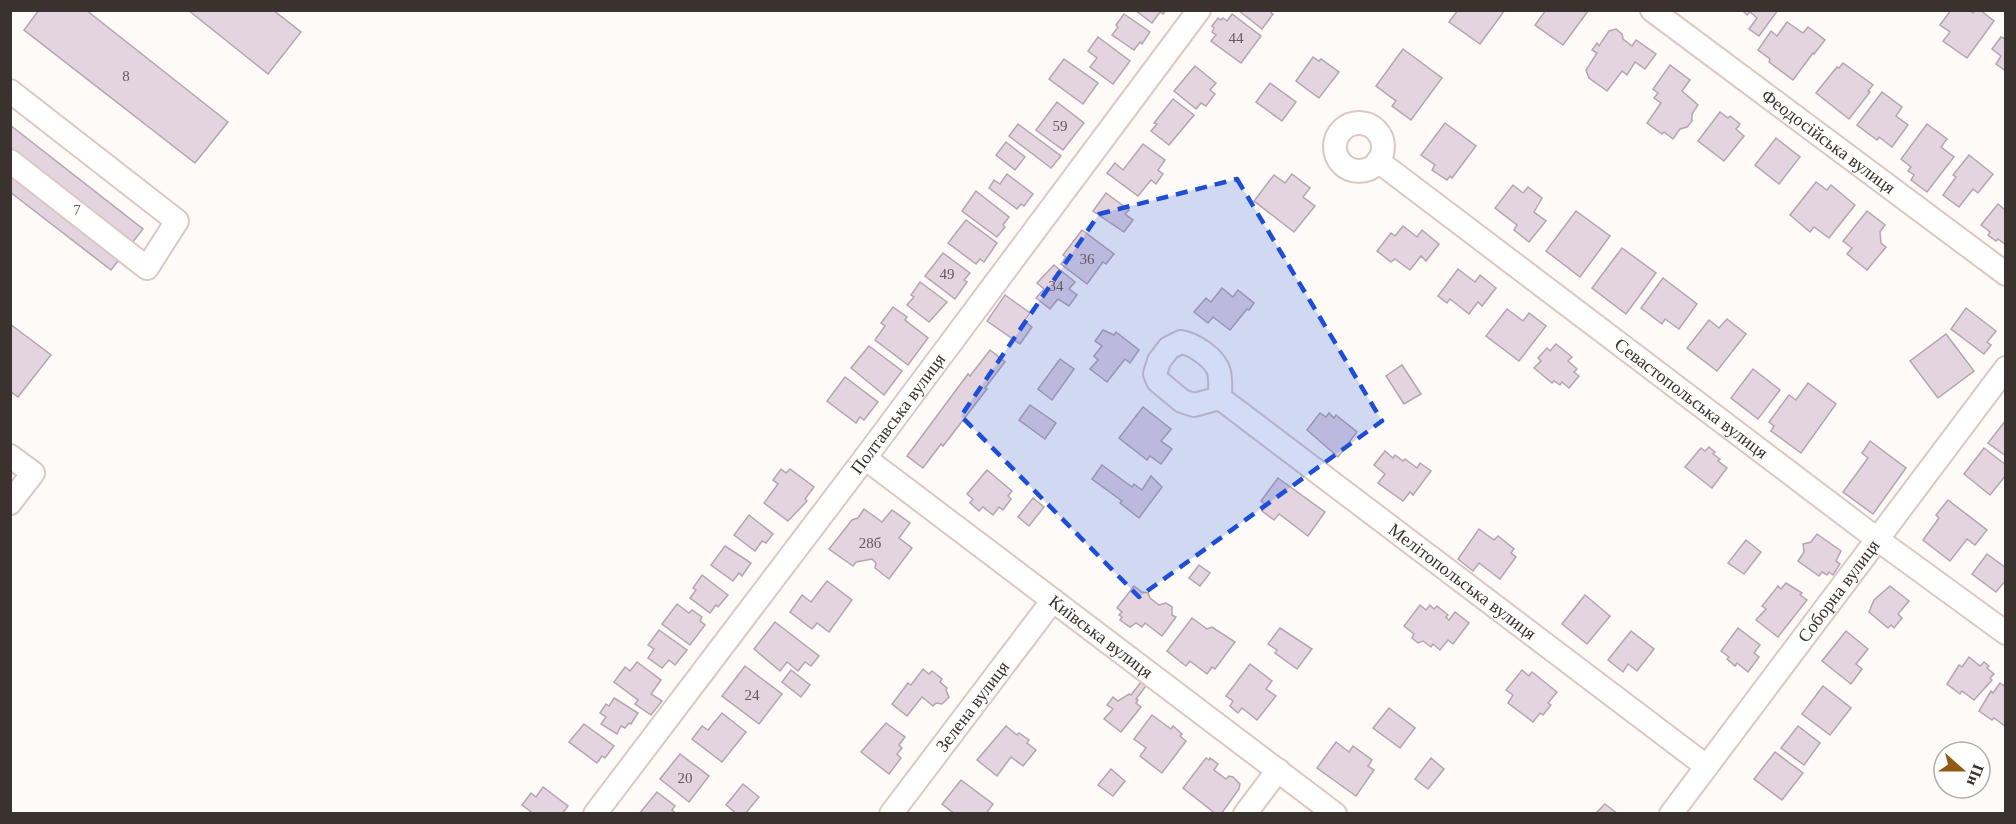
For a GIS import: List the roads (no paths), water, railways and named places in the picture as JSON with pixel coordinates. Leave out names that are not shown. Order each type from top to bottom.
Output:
[{"type":"street","name":"Полтавська вулиця","points":[[595,813],[866,458],[1199,10]]},
{"type":"street","name":"Феодосійська вулиця","points":[[1652,10],[2006,274]]},
{"type":"street","points":[[10,91],[177,221],[147,267],[10,161]]},
{"type":"street","name":"Севастопольська вулиця","points":[[1378,161],[1877,539],[2006,633]]},
{"type":"street","name":"Соборна вулиця","points":[[1671,813],[2006,368]]},
{"type":"street","name":"Мелітопольська вулиця","points":[[1220,398],[1706,766]]},
{"type":"street","points":[[10,456],[33,472],[10,503]]},
{"type":"street","name":"Київська вулиця","points":[[866,458],[1335,813]]},
{"type":"street","name":"Зелена вулиця","points":[[891,813],[1053,600]]},
{"type":"street","points":[[1245,813],[1278,770]]}]
